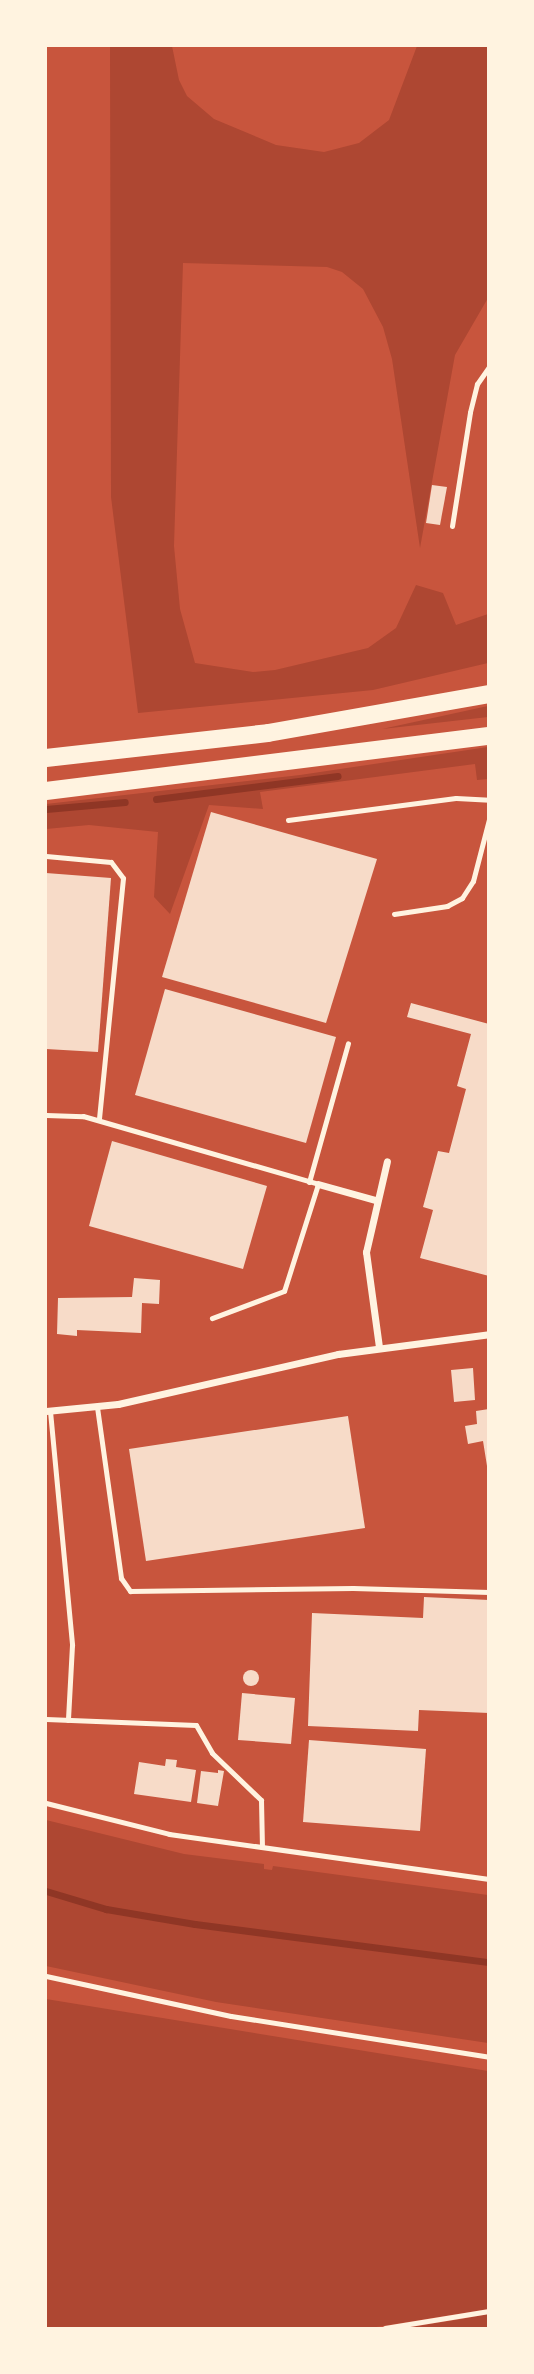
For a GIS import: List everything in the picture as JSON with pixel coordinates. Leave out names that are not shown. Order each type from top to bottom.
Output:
[{"type":"main road","points":[[46,758],[268,733],[488,694]]},
{"type":"main road","points":[[46,791],[488,736]]},
{"type":"street","points":[[379,1347],[365,1261],[375,1200],[387,1161]]},
{"type":"street","points":[[318,1184],[375,1200]]},
{"type":"street","points":[[48,1411],[96,1407],[254,1370],[379,1347],[488,1334]]},
{"type":"lane","points":[[452,526],[470,412],[477,384],[488,367]]},
{"type":"lane","points":[[288,820],[456,797],[488,800]]},
{"type":"lane","points":[[394,914],[447,906],[466,894],[488,819]]},
{"type":"lane","points":[[46,856],[111,862],[123,878],[99,1120]]},
{"type":"lane","points":[[309,1182],[348,1043]]},
{"type":"lane","points":[[46,1115],[75,1114],[99,1120],[318,1184],[284,1292],[212,1318]]},
{"type":"lane","points":[[96,1407],[121,1578],[130,1591],[353,1588],[488,1592]]},
{"type":"lane","points":[[48,1411],[72,1645],[68,1720]]},
{"type":"lane","points":[[46,1719],[196,1725],[212,1753],[261,1800],[262,1847]]},
{"type":"lane","points":[[46,1803],[169,1834],[488,1879]]},
{"type":"lane","points":[[46,1976],[231,2016],[488,2057]]},
{"type":"path","points":[[385,2329],[488,2311]]},
{"type":"shaded area","points":[[110,46],[172,46],[179,80],[187,96],[214,119],[276,145],[324,152],[359,143],[389,120],[417,46],[488,46],[488,298],[455,355],[420,548],[392,359],[383,327],[363,289],[342,272],[327,267],[183,263],[174,546],[180,609],[195,663],[253,672],[275,670],[368,648],[396,628],[416,585],[443,593],[456,625],[488,614],[488,663],[373,690],[138,713],[111,497]]},
{"type":"shaded area","points":[[488,706],[488,717],[382,729]]},
{"type":"shaded area","points":[[488,747],[488,779],[477,780],[475,764],[260,792],[263,809],[209,805],[170,914],[154,897],[158,832],[89,825],[46,829],[46,804],[300,775]]},
{"type":"shaded area","points":[[46,1820],[184,1854],[264,1864],[264,1869],[272,1870],[273,1866],[488,1895],[488,2043],[216,2002],[46,1966]]},
{"type":"shaded area","points":[[46,1999],[488,2071],[488,2309],[370,2328],[46,2328]]},
{"type":"shaded area","points":[[488,2314],[488,2328],[405,2328],[462,2319]]},
{"type":"building","points":[[432,485],[447,487],[440,525],[426,523]]},
{"type":"building","points":[[211,812],[377,859],[326,1023],[162,977]]},
{"type":"building","points":[[46,873],[111,878],[98,1052],[46,1049]]},
{"type":"building","points":[[165,989],[336,1037],[306,1143],[135,1095]]},
{"type":"building","points":[[411,1003],[489,1024],[489,1276],[420,1258],[433,1210],[423,1207],[438,1151],[449,1153],[466,1089],[457,1086],[471,1034],[407,1017]]},
{"type":"building","points":[[112,1141],[267,1186],[243,1269],[89,1226]]},
{"type":"building","points":[[134,1278],[160,1280],[159,1304],[142,1303],[141,1333],[77,1330],[77,1336],[57,1334],[58,1298],[132,1297]]},
{"type":"building","points":[[473,1368],[475,1400],[454,1402],[451,1370]]},
{"type":"building","points":[[489,1409],[487,1466],[483,1441],[468,1444],[465,1426],[477,1424],[476,1411]]},
{"type":"building","points":[[348,1416],[365,1528],[146,1561],[129,1449]]},
{"type":"building","points":[[424,1597],[489,1600],[489,1713],[419,1710],[418,1731],[308,1726],[312,1613],[423,1618]]},
{"type":"building","points":[[248,1670],[254,1670],[259,1678],[257,1684],[248,1686],[243,1681],[243,1675]]},
{"type":"building","points":[[242,1693],[295,1698],[291,1744],[238,1740]]},
{"type":"building","points":[[309,1740],[426,1749],[420,1831],[303,1822]]},
{"type":"building","points":[[166,1759],[177,1760],[176,1767],[196,1770],[191,1802],[134,1794],[139,1762],[165,1766]]},
{"type":"building","points":[[218,1770],[224,1771],[218,1806],[197,1803],[201,1771],[218,1773]]},
{"type":"waterway","points":[[156,799],[338,776]]},
{"type":"waterway","points":[[46,809],[125,802]]},
{"type":"waterway","points":[[46,1891],[106,1909],[195,1924],[489,1962]]}]
